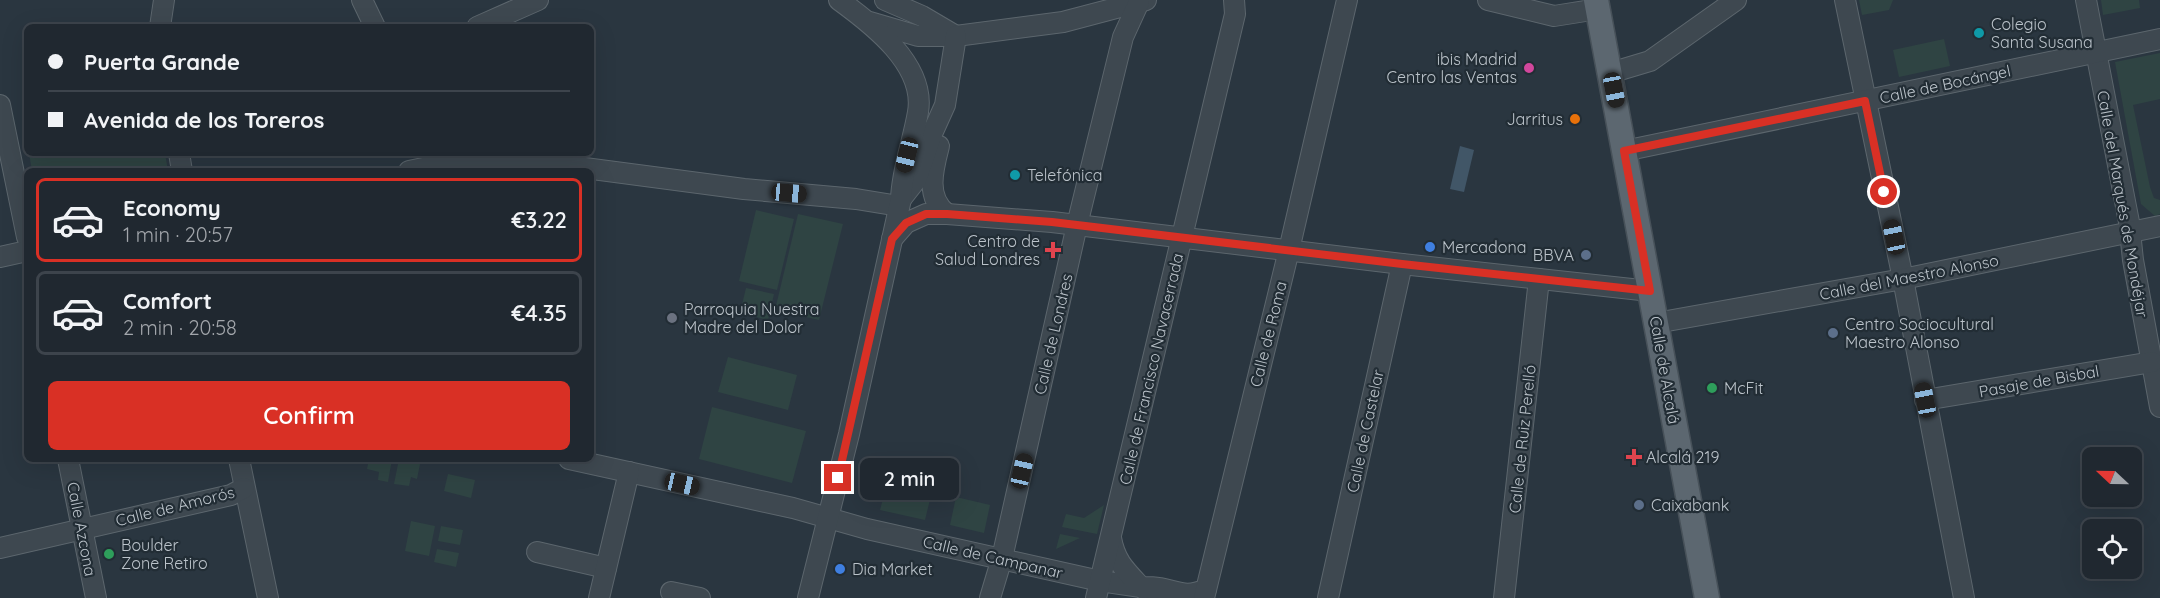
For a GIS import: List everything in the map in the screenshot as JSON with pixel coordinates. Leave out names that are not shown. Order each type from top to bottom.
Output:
[{"type":"main road","name":"Calle de Alcalá","points":[[1597,4],[1707,598]]},
{"type":"street","points":[[160,24],[164,0]]},
{"type":"street","points":[[362,0],[374,24]]},
{"type":"street","points":[[484,24],[538,0]]},
{"type":"street","points":[[808,598],[892,239],[900,203],[902,177],[918,111],[916,80],[907,66],[868,22],[839,0]]},
{"type":"street","points":[[885,0],[922,16],[956,36]]},
{"type":"street","name":"Calle de Francisco Navacerrada","points":[[1098,589],[1235,14],[1234,0]]},
{"type":"street","name":"Calle de Roma","points":[[1205,594],[1347,0]]},
{"type":"street","points":[[1488,0],[1554,16],[1597,4]]},
{"type":"street","points":[[1610,73],[1650,61],[1736,0]]},
{"type":"street","points":[[1845,0],[1903,279],[1965,598]]},
{"type":"street","name":"Calle del Marqués de Mondéjar","points":[[2086,0],[2129,222],[2160,407]]},
{"type":"street","points":[[868,22],[918,36],[956,36],[1063,22],[1143,1]]},
{"type":"street","name":"Calle de Londres","points":[[990,598],[1002,558],[1077,225],[1123,37],[1143,1]]},
{"type":"street","points":[[947,214],[937,207],[933,191],[934,164],[944,125],[956,36]]},
{"type":"street","name":"Calle de Bocángel","points":[[1624,151],[2160,39]]},
{"type":"street","points":[[900,203],[916,180],[931,136],[945,105]]},
{"type":"street","points":[[0,107],[24,222]]},
{"type":"street","points":[[416,168],[438,159],[494,156],[585,168]]},
{"type":"street","points":[[594,169],[744,189],[900,203]]},
{"type":"street","points":[[0,180],[19,196]]},
{"type":"street","points":[[892,239],[906,223],[926,214],[947,214],[1077,225],[1650,291]]},
{"type":"street","name":"Calle del Maestro Alonso","points":[[1656,323],[1903,279],[2160,226]]},
{"type":"street","points":[[0,257],[24,252]]},
{"type":"street","name":"Calle de Castelar","points":[[1328,598],[1402,264]]},
{"type":"street","name":"Calle de Ruiz Perelló","points":[[1504,598],[1539,279]]},
{"type":"street","name":"Pasaje de Bisbal","points":[[1925,400],[2152,362]]},
{"type":"street","name":"Calle Azcona","points":[[69,462],[96,598]]},
{"type":"street","points":[[240,462],[268,598]]},
{"type":"street","name":"Calle de Campanar","points":[[583,462],[793,508],[867,529],[1002,558],[1098,589],[1149,592],[1161,588],[1186,597],[1205,594]]},
{"type":"street","points":[[599,598],[628,472]]},
{"type":"street","name":"Calle de Amorós","points":[[0,548],[231,495],[244,488]]},
{"type":"street","points":[[1111,538],[1114,553],[1122,567],[1149,592]]},
{"type":"street","points":[[537,552],[606,568]]},
{"type":"street","points":[[671,591],[700,598]]},
{"type":"green space","points":[[1859,0],[1893,0],[1889,10],[1862,15]]},
{"type":"green space","points":[[2101,0],[2139,0],[2140,8],[2103,15]]},
{"type":"green space","points":[[1944,39],[1950,66],[1899,77],[1893,50]]},
{"type":"green space","points":[[2160,53],[2160,99],[2133,105],[2150,187],[2154,198],[2160,200],[2160,214],[2155,216],[2141,204],[2115,62]]},
{"type":"green space","points":[[30,156],[166,156],[168,168],[32,168]]},
{"type":"green space","points":[[756,210],[794,219],[777,290],[739,281]]},
{"type":"green space","points":[[798,214],[843,224],[819,320],[775,310]]},
{"type":"green space","points":[[746,288],[774,294],[768,320],[740,313]]},
{"type":"green space","points":[[728,357],[797,375],[788,410],[718,392]]},
{"type":"green space","points":[[712,407],[806,431],[792,483],[699,459]]},
{"type":"green space","points":[[893,461],[937,471],[925,520],[880,510]]},
{"type":"green space","points":[[368,462],[391,462],[388,482],[378,480],[379,472],[367,469]]},
{"type":"green space","points":[[398,462],[420,462],[417,479],[411,477],[409,486],[394,484]]},
{"type":"green space","points":[[448,474],[475,480],[471,498],[444,491]]},
{"type":"green space","points":[[956,497],[990,505],[984,533],[950,525]]},
{"type":"green space","points":[[1104,505],[1097,534],[1062,527],[1066,514],[1084,518]]},
{"type":"green space","points":[[411,521],[435,526],[429,556],[405,551]]},
{"type":"green space","points":[[441,526],[463,530],[460,545],[438,541]]},
{"type":"green space","points":[[1060,534],[1080,538],[1056,549]]},
{"type":"green space","points":[[437,549],[459,553],[456,567],[434,562]]},
{"type":"water","points":[[1460,146],[1474,150],[1464,192],[1450,189]]},
{"type":"place","name":"Colegio Santa Susana","points":[[1979,33]]},
{"type":"place","name":"ibis Madrid Centro las Ventas","points":[[1529,68]]},
{"type":"place","name":"Jarritus","points":[[1575,119]]},
{"type":"place","name":"Telefónica","points":[[1015,175]]},
{"type":"place","name":"Mercadona","points":[[1430,247]]},
{"type":"place","name":"Centro de Salud Londres","points":[[1053,250]]},
{"type":"place","name":"BBVA","points":[[1586,255]]},
{"type":"place","name":"Parroquia Nuestra Madre del Dolor","points":[[672,318]]},
{"type":"place","name":"Centro Sociocultural Maestro Alonso","points":[[1833,333]]},
{"type":"place","name":"McFit","points":[[1712,388]]},
{"type":"place","name":"Alcalá 219","points":[[1634,457]]},
{"type":"place","name":"Caixabank","points":[[1639,505]]},
{"type":"place","name":"Boulder Zone Retiro","points":[[109,554]]},
{"type":"place","name":"Dia Market","points":[[840,569]]},
{"type":"route","points":[[838,478],[892,239],[906,223],[926,214],[1052,222],[1650,291],[1624,151],[1865,101],[1884,192]]}]
